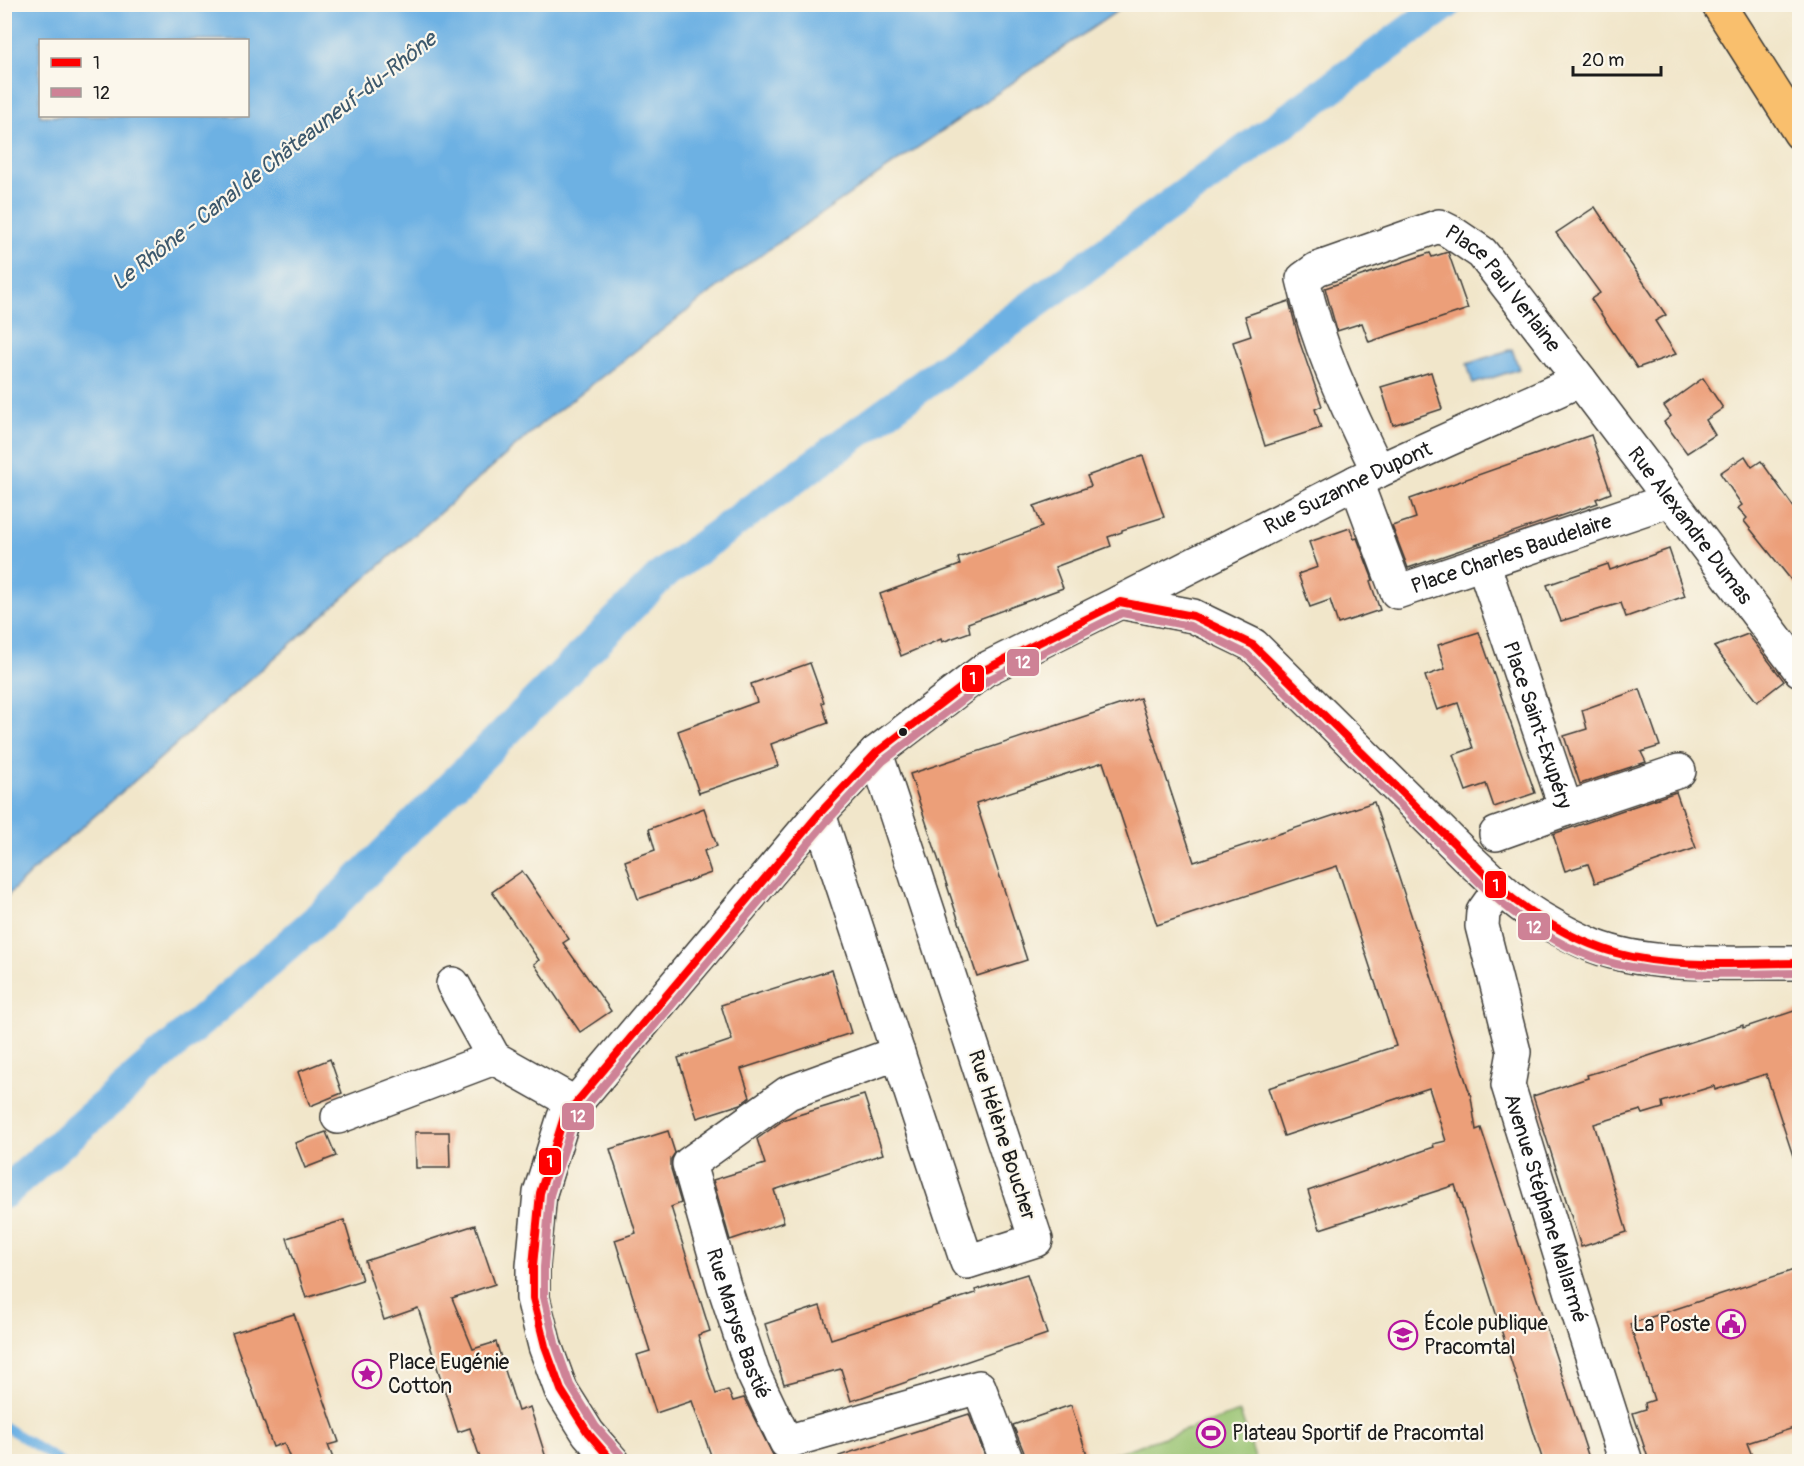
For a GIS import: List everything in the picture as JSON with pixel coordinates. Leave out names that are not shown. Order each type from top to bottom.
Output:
[{"type":"main road","points":[[1718,4],[1800,133]]},
{"type":"street","name":"Place Paul Verlaine","points":[[1367,477],[1309,306],[1303,279],[1317,269],[1439,226],[1482,253],[1580,380]]},
{"type":"street","name":"Rue Suzanne Dupont","points":[[613,1461],[588,1433],[561,1390],[545,1346],[533,1298],[533,1266],[540,1193],[564,1117],[819,814],[876,753],[984,670],[1367,477],[1580,380]]},
{"type":"street","name":"Rue Alexandre Dumas","points":[[1580,380],[1800,670]]},
{"type":"street","name":"Place Charles Baudelaire","points":[[1367,477],[1397,592],[1670,500]]},
{"type":"street","name":"Place Saint-Exupéry","points":[[1483,562],[1566,809],[1678,771]]},
{"type":"street","points":[[1120,602],[1193,616],[1253,645],[1500,888],[1543,920],[1595,946],[1647,959],[1679,962],[1800,963]]},
{"type":"street","name":"Rue Hélène Boucher","points":[[819,814],[967,1262],[1036,1240],[876,753]]},
{"type":"street","points":[[1496,834],[1566,809]]},
{"type":"street","name":"Avenue Stéphane Mallarmé","points":[[1500,888],[1483,912],[1482,926],[1514,1052],[1508,1085],[1626,1461]]},
{"type":"street","points":[[453,984],[494,1058],[576,1104]]},
{"type":"street","name":"Rue Maryse Bastié","points":[[898,1053],[788,1093],[689,1164],[724,1286],[753,1373],[786,1442],[980,1387],[1007,1461]]},
{"type":"street","points":[[338,1116],[494,1058]]},
{"type":"green space","name":"Plateau Sportif de Pracomtal","points":[[1240,1412],[1256,1461],[1115,1461],[1113,1454]]},
{"type":"water","name":"Le Rhône - Canal de Châteauneuf-du-Rhône","points":[[9,4],[1126,5],[749,263],[542,423],[40,864],[5,898],[4,9]]},
{"type":"water","points":[[1512,349],[1519,369],[1473,384],[1467,364]]},
{"type":"building","points":[[1595,207],[1666,315],[1655,321],[1676,354],[1637,368],[1591,299],[1600,293],[1556,233]]},
{"type":"building","points":[[1448,252],[1468,309],[1369,342],[1362,323],[1337,331],[1325,288],[1430,253],[1432,257]]},
{"type":"building","points":[[1289,301],[1300,343],[1322,406],[1315,409],[1321,428],[1265,446],[1233,342],[1251,336],[1245,316]]},
{"type":"building","points":[[1431,372],[1442,409],[1393,425],[1381,387]]},
{"type":"building","points":[[1703,378],[1723,408],[1706,420],[1715,435],[1687,453],[1664,422],[1671,416],[1664,406]]},
{"type":"building","points":[[1591,435],[1611,493],[1596,499],[1598,503],[1408,568],[1392,526],[1416,518],[1410,499]]},
{"type":"building","points":[[1143,456],[1164,517],[1122,530],[1108,537],[1111,546],[1055,567],[1063,588],[968,623],[970,632],[942,642],[941,639],[901,656],[880,594],[960,565],[958,558],[1042,527],[1034,506],[1091,486],[1087,476]]},
{"type":"building","points":[[1745,456],[1752,467],[1761,461],[1800,516],[1800,591],[1744,521],[1747,518],[1738,508],[1742,505],[1720,473]]},
{"type":"building","points":[[1350,528],[1354,539],[1357,538],[1373,580],[1370,581],[1380,610],[1338,624],[1330,600],[1310,607],[1298,574],[1318,567],[1309,542]]},
{"type":"building","points":[[1669,549],[1685,596],[1626,617],[1621,603],[1561,621],[1547,585],[1608,564],[1610,570]]},
{"type":"building","points":[[1479,632],[1535,793],[1494,807],[1486,784],[1466,791],[1453,755],[1473,748],[1458,703],[1437,710],[1425,676],[1445,669],[1438,645]]},
{"type":"building","points":[[1748,634],[1784,681],[1757,702],[1714,647]]},
{"type":"building","points":[[810,663],[824,702],[822,703],[828,723],[771,744],[778,766],[699,793],[678,731],[757,702],[751,684]]},
{"type":"building","points":[[1640,689],[1660,746],[1641,752],[1646,762],[1580,784],[1564,736],[1587,729],[1582,710]]},
{"type":"building","points":[[1140,698],[1194,862],[1374,802],[1471,1097],[1476,1130],[1481,1128],[1590,1461],[1543,1461],[1455,1185],[1320,1229],[1308,1191],[1446,1141],[1429,1088],[1284,1136],[1268,1088],[1396,1046],[1337,866],[1157,925],[1103,762],[976,803],[1027,960],[977,976],[910,774]]},
{"type":"building","points":[[1676,792],[1696,848],[1595,883],[1588,864],[1565,871],[1553,834]]},
{"type":"building","points":[[704,808],[717,846],[704,851],[711,873],[638,899],[625,861],[655,850],[649,829]]},
{"type":"building","points":[[522,871],[569,939],[563,943],[611,1011],[580,1032],[534,964],[539,960],[492,892]]},
{"type":"building","points":[[832,970],[851,1033],[741,1069],[750,1097],[741,1104],[697,1118],[678,1058],[732,1040],[721,1005]]},
{"type":"building","points":[[1800,1009],[1800,1161],[1795,1162],[1766,1074],[1715,1090],[1714,1086],[1662,1102],[1663,1108],[1643,1114],[1641,1110],[1594,1124],[1627,1232],[1581,1247],[1533,1096],[1588,1078],[1587,1075]]},
{"type":"building","points":[[330,1059],[342,1093],[310,1106],[298,1072]]},
{"type":"building","points":[[864,1095],[883,1154],[774,1190],[784,1222],[730,1240],[713,1180],[765,1164],[757,1139],[785,1119]]},
{"type":"building","points":[[668,1131],[675,1153],[671,1159],[671,1169],[681,1203],[671,1207],[710,1331],[698,1335],[709,1373],[716,1394],[728,1390],[733,1401],[744,1398],[776,1461],[713,1461],[692,1401],[656,1413],[637,1355],[650,1351],[615,1240],[636,1233],[610,1149]]},
{"type":"building","points":[[326,1132],[336,1156],[305,1168],[295,1143]]},
{"type":"building","points":[[415,1132],[449,1132],[450,1168],[416,1168]]},
{"type":"building","points":[[344,1220],[362,1280],[306,1298],[287,1238]]},
{"type":"building","points":[[475,1225],[495,1284],[452,1298],[473,1349],[496,1342],[518,1411],[530,1407],[547,1461],[481,1461],[470,1428],[458,1432],[418,1308],[384,1320],[365,1261]]},
{"type":"building","points":[[1800,1268],[1800,1426],[1747,1443],[1754,1461],[1649,1461],[1633,1413],[1646,1409],[1645,1403],[1654,1400],[1630,1324]]},
{"type":"building","points":[[1027,1274],[1047,1334],[851,1401],[841,1369],[784,1384],[765,1324],[820,1306],[831,1339],[976,1293],[975,1290]]},
{"type":"building","points":[[294,1314],[339,1442],[328,1445],[334,1461],[291,1461],[284,1443],[273,1447],[232,1333]]},
{"type":"building","points":[[1071,1405],[1089,1461],[1025,1461],[1025,1455],[1013,1425]]},
{"type":"building","points":[[969,1414],[987,1461],[840,1461],[839,1456]]},
{"type":"waterway","points":[[4,1193],[329,909],[661,576],[1446,4]]},
{"type":"waterway","points":[[4,1426],[61,1462]]},
{"type":"transit line","name":"1","points":[[613,1462],[588,1433],[561,1390],[545,1346],[533,1298],[533,1266],[540,1193],[564,1117],[819,814],[876,753],[984,670],[1120,602],[1193,616],[1253,645],[1496,885],[1537,916],[1567,934],[1616,953],[1661,961],[1707,964],[1800,963]]},
{"type":"transit line","name":"12","points":[[621,1455],[596,1427],[570,1385],[555,1343],[544,1297],[550,1195],[573,1122],[827,821],[883,761],[990,679],[1122,613],[1190,626],[1247,654],[1489,892],[1548,936],[1581,953],[1616,964],[1639,968],[1708,974],[1800,973]]},
{"type":"place","name":"La Poste","points":[[1731,1324]]},
{"type":"place","name":"École publique Pracomtal","points":[[1403,1335]]},
{"type":"place","name":"Place Eugénie Cotton","points":[[367,1374]]},
{"type":"place","name":"Plateau Sportif de Pracomtal","points":[[1211,1433]]}]
